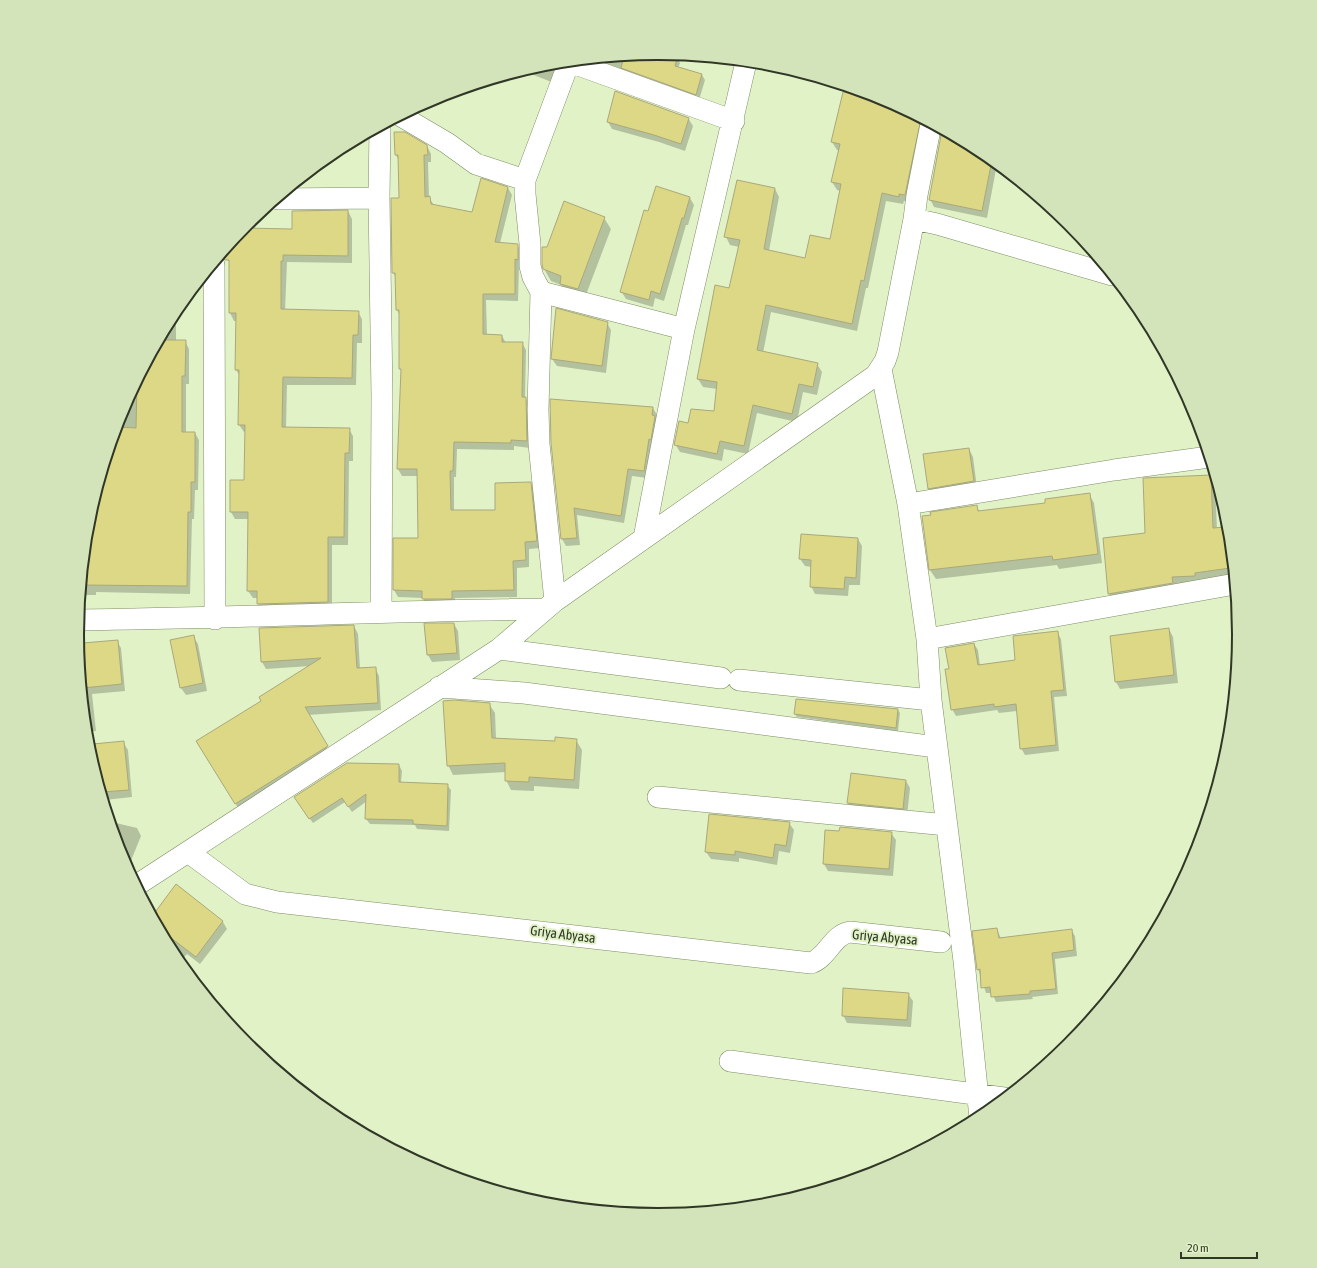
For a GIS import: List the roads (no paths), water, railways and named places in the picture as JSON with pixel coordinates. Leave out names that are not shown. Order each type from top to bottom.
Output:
[{"type":"street","points":[[579,66],[734,121]]},
{"type":"street","points":[[644,538],[684,330],[734,121],[745,67]]},
{"type":"street","points":[[550,605],[538,410],[542,292],[533,278],[530,266],[530,244],[524,194],[525,180],[567,68]]},
{"type":"street","points":[[406,118],[447,143],[476,164],[525,180]]},
{"type":"street","points":[[141,882],[499,649],[550,605],[871,379],[881,369],[888,352],[930,129]]},
{"type":"street","points":[[380,133],[379,198],[382,396],[381,612]]},
{"type":"street","points":[[284,199],[379,198]]},
{"type":"street","points":[[914,219],[1104,273]]},
{"type":"street","points":[[214,272],[215,619]]},
{"type":"street","points":[[542,292],[684,330]]},
{"type":"street","points":[[881,369],[908,504],[927,639],[930,700],[947,825],[980,1109]]},
{"type":"street","points":[[908,504],[1114,470],[1205,458]]},
{"type":"street","points":[[927,639],[1230,585]]},
{"type":"street","points":[[85,620],[215,619],[550,605]]},
{"type":"street","points":[[499,649],[730,679],[930,700]]},
{"type":"street","points":[[439,687],[524,693],[936,747]]},
{"type":"street","points":[[658,796],[947,825]]},
{"type":"street","name":"Griya Abyasa","points":[[188,852],[245,894],[277,902],[811,963],[821,957],[840,936],[850,932],[941,942]]},
{"type":"street","points":[[730,1061],[996,1097]]}]
